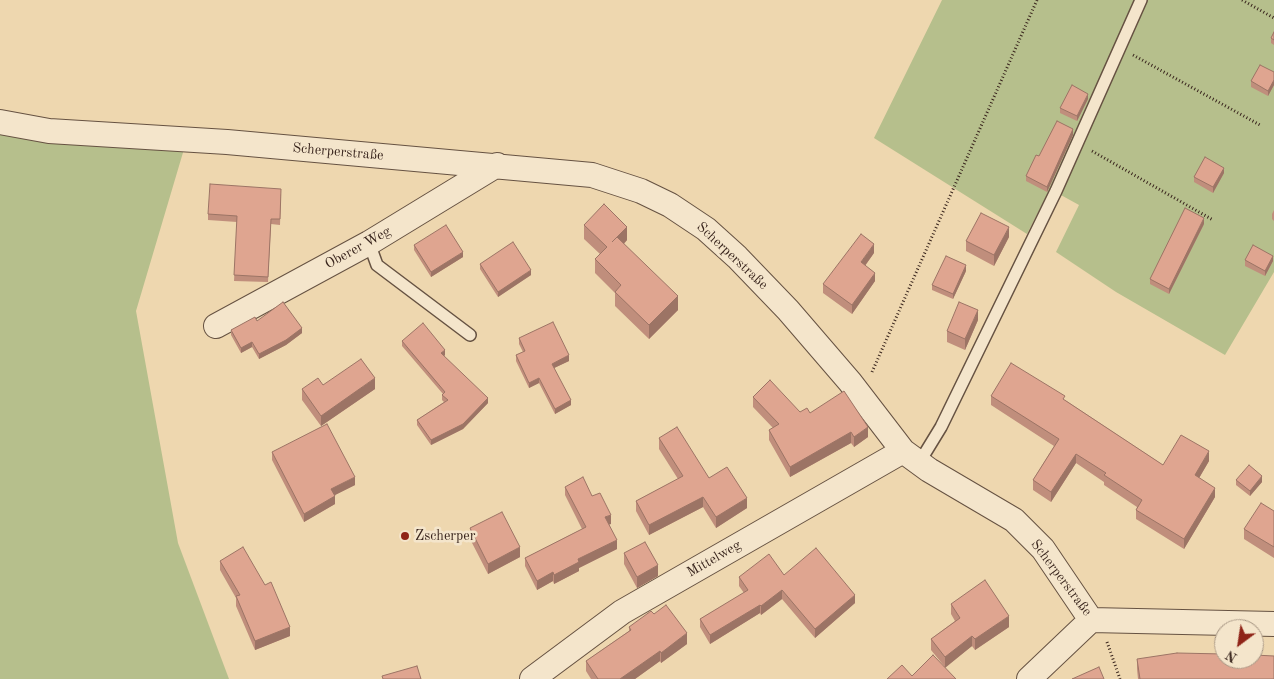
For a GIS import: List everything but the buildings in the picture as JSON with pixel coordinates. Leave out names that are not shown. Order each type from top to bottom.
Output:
[{"type":"street","name":"Scherperstraße","points":[[0,122],[49,130],[227,142],[592,175],[641,191],[670,205],[706,228],[738,257],[788,310],[911,457],[1014,520],[1043,549],[1095,620],[1274,624]]},
{"type":"street","name":"Oberer Weg","points":[[216,326],[369,243],[496,165]]},
{"type":"street","name":"Mittelweg","points":[[532,679],[622,612],[911,457]]},
{"type":"street","points":[[1030,679],[1095,620]]},
{"type":"lane","points":[[911,457],[941,427],[1078,142],[1141,0]]},
{"type":"lane","points":[[369,243],[377,265],[470,335]]},
{"type":"path","points":[[860,396],[1037,0]]},
{"type":"path","points":[[1242,0],[1274,18]]},
{"type":"path","points":[[1120,48],[1260,125]]},
{"type":"path","points":[[1078,142],[1213,220]]},
{"type":"path","points":[[1095,620],[1120,679]]},
{"type":"green space","points":[[942,0],[1274,0],[1274,272],[1225,355],[1116,292],[1056,252],[1079,205],[1050,189],[1027,234],[874,138]]},
{"type":"green space","points":[[0,122],[187,139],[136,311],[178,543],[229,679],[0,679]]},
{"type":"place","name":"Zscherper","points":[[405,536]]}]
